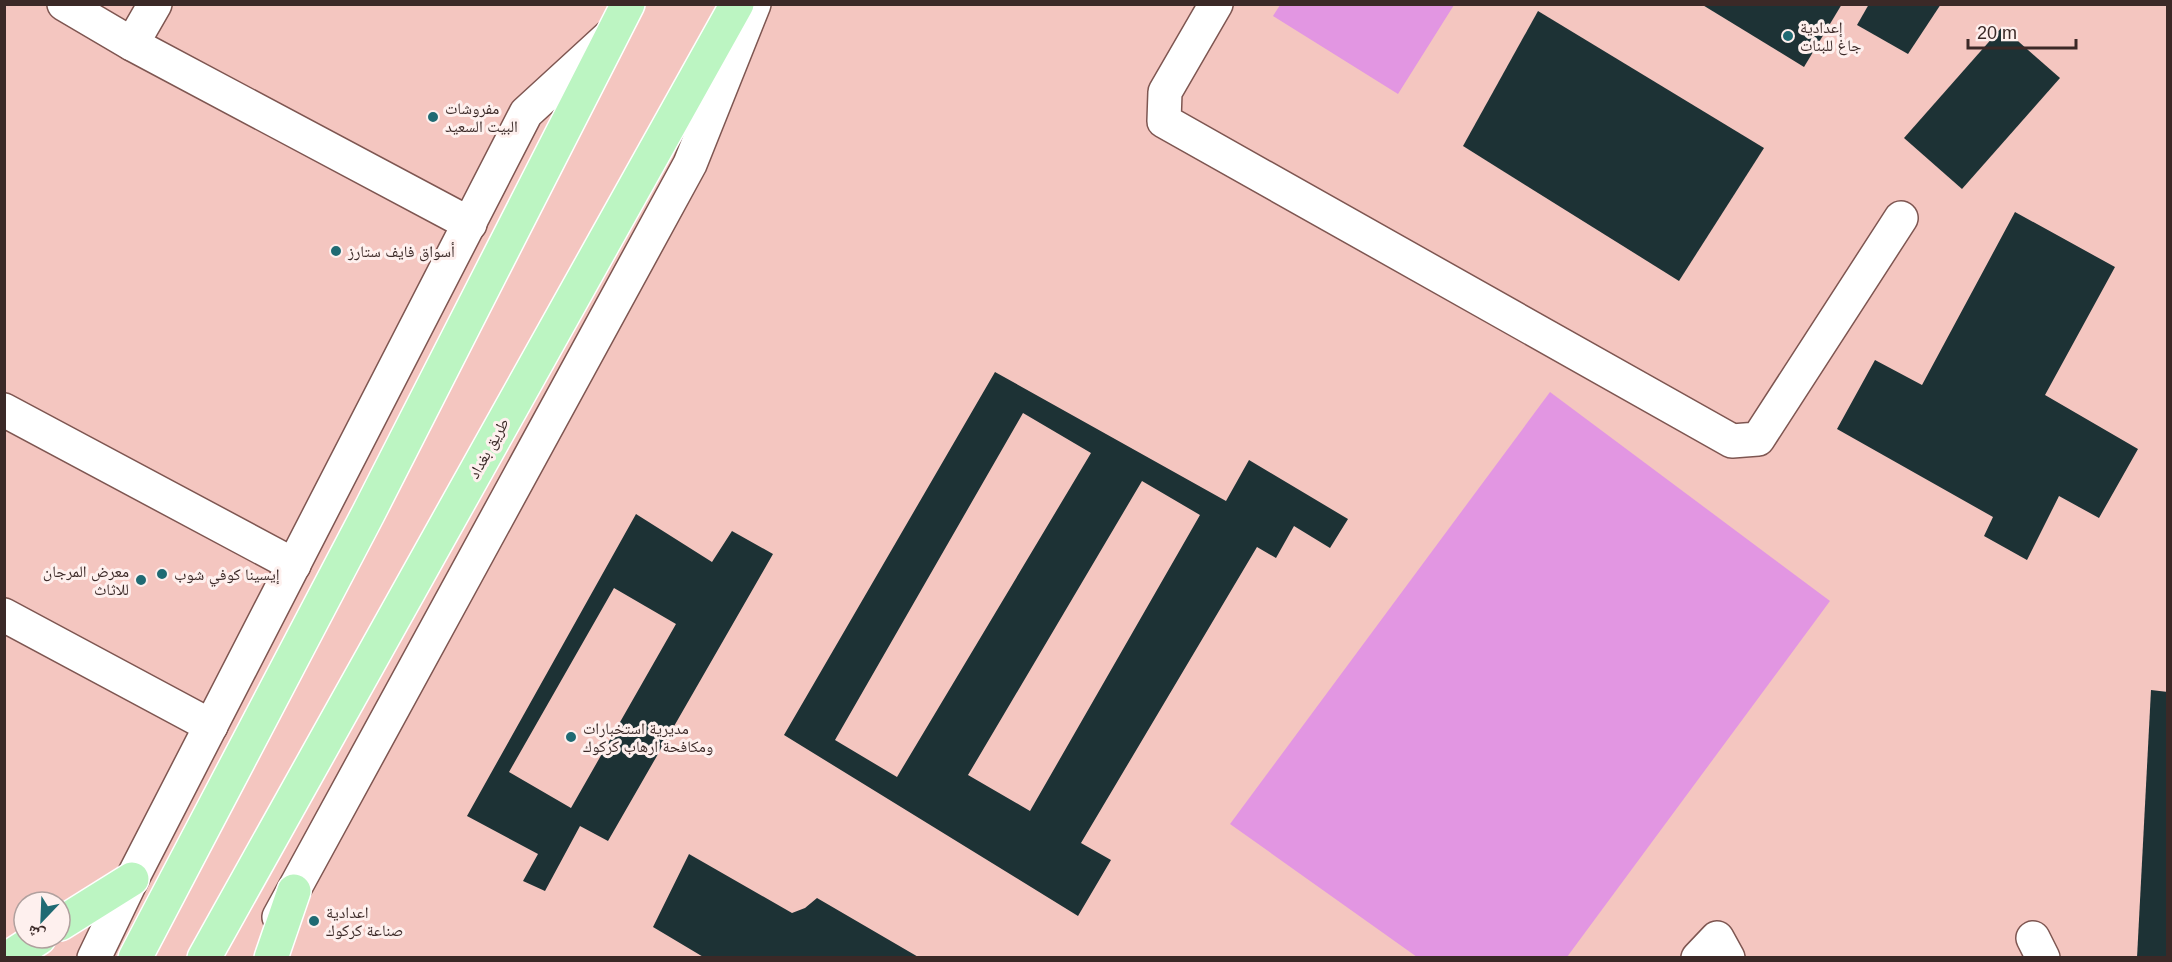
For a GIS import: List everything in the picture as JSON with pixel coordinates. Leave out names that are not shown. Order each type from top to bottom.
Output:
[{"type":"main road","points":[[135,957],[368,514],[628,4]]},
{"type":"main road","name":"طريق بغداد","points":[[204,957],[737,4]]},
{"type":"main road","points":[[72,916],[132,879]]},
{"type":"main road","points":[[271,957],[294,891]]},
{"type":"street","points":[[64,4],[132,44],[470,224]]},
{"type":"street","points":[[132,44],[155,4]]},
{"type":"street","points":[[255,957],[294,891],[690,165],[754,4]]},
{"type":"street","points":[[1216,4],[1166,92],[1164,121],[1732,441],[1758,439],[1901,218]]},
{"type":"street","points":[[94,957],[526,113],[612,34]]},
{"type":"street","points":[[4,410],[294,565]]},
{"type":"street","points":[[4,615],[211,726]]},
{"type":"street","points":[[1698,957],[1717,938],[1728,957]]},
{"type":"shaded area","points":[[1280,5],[1454,5],[1398,94],[1273,16]]},
{"type":"shaded area","points":[[1550,392],[1830,601],[1567,957],[1417,957],[1230,824]]},
{"type":"building","name":"إعدادية جاغ للبنات","points":[[1701,4],[1842,4],[1804,67]]},
{"type":"building","name":"إعدادية جاغ للبنات","points":[[1869,4],[1941,4],[1908,54],[1857,25]]},
{"type":"building","points":[[1538,11],[1764,148],[1679,281],[1463,146]]},
{"type":"building","points":[[2002,27],[2060,78],[1962,189],[1904,138]]},
{"type":"building","points":[[2015,212],[2115,267],[2045,395],[2138,449],[2099,518],[2059,496],[2027,560],[1984,536],[1993,517],[1837,429],[1875,360],[1922,385]]},
{"type":"building","points":[[995,372],[1226,501],[1249,460],[1348,519],[1330,548],[1294,526],[1276,558],[1257,547],[1081,843],[1111,860],[1078,916],[784,735]],"holes":[[[1023,413],[1091,453],[897,777],[835,740]],[[1142,481],[1200,515],[1030,811],[968,775]]]},
{"type":"building","points":[[636,514],[712,562],[732,531],[773,554],[608,841],[580,826],[545,891],[523,881],[538,854],[467,816]],"holes":[[[614,588],[676,624],[571,808],[509,772]]]},
{"type":"building","points":[[2151,690],[2168,692],[2168,958],[2137,958]]},
{"type":"building","points":[[689,854],[792,913],[805,908],[817,898],[920,958],[705,958],[653,927]]},
{"type":"place","name":"إعدادية جاغ للبنات","points":[[1788,36]]},
{"type":"place","name":"مفروشات البيت السعيد","points":[[433,117]]},
{"type":"place","name":"أسواق فايف ستارز","points":[[336,251]]},
{"type":"place","name":"إيسينا كوفي شوب","points":[[162,574]]},
{"type":"place","name":"معرض المرجان للاثاث","points":[[141,580]]},
{"type":"place","name":"مديرية استخبارات ومكافحة ارهاب كركوك","points":[[571,737]]},
{"type":"place","name":"اعدادية صناعة كركوك","points":[[314,921]]}]
